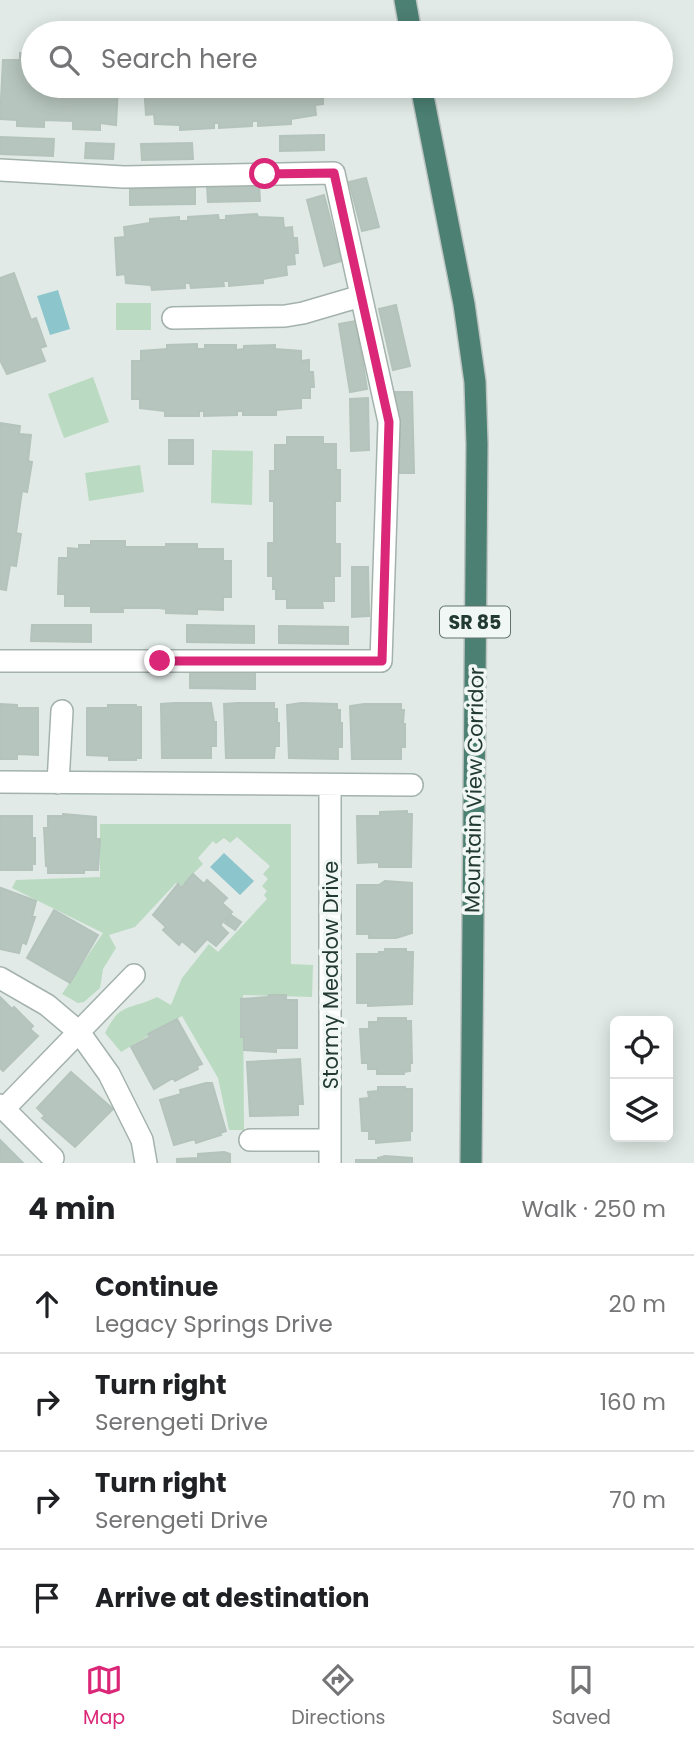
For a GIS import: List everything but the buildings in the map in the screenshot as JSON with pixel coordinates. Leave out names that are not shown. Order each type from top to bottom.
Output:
[{"type":"highway","points":[[405,0],[409,21]]},
{"type":"highway","name":"Mountain View Corridor","points":[[423,98],[464,304],[475,382],[477,444],[471,1163]]},
{"type":"street","points":[[0,170],[124,177],[334,173],[389,422],[382,661],[0,661]]},
{"type":"street","points":[[173,318],[285,316],[361,296]]},
{"type":"street","points":[[58,783],[62,711]]},
{"type":"street","points":[[0,782],[412,785]]},
{"type":"street","name":"Stormy Meadow Drive","points":[[330,786],[330,1163]]},
{"type":"street","points":[[53,1158],[2,1107],[134,975]]},
{"type":"street","points":[[0,978],[47,1005],[79,1032],[109,1074],[142,1140],[146,1163]]},
{"type":"street","points":[[250,1140],[330,1140]]},
{"type":"green space","points":[[116,303],[151,303],[151,330],[116,330]]},
{"type":"green space","points":[[93,377],[109,422],[64,438],[48,394]]},
{"type":"green space","points":[[212,450],[253,451],[252,505],[211,503]]},
{"type":"green space","points":[[140,465],[144,492],[89,501],[85,473]]},
{"type":"green space","points":[[100,824],[291,824],[291,964],[313,965],[312,997],[243,995],[244,1130],[229,1130],[218,1078],[182,1016],[121,1052],[105,1033],[116,1016],[126,1008],[157,997],[171,1005],[182,978],[209,944],[218,952],[267,899],[264,895],[267,891],[262,886],[268,879],[263,874],[270,866],[237,837],[230,843],[224,838],[216,844],[213,841],[198,858],[203,864],[181,886],[176,883],[135,927],[109,935],[116,948],[103,969],[100,988],[84,1002],[78,1003],[62,994],[103,933],[12,888],[16,880],[100,877]]},
{"type":"water","points":[[58,290],[70,329],[50,335],[37,296]]},
{"type":"water","points":[[224,853],[254,881],[240,895],[210,867]]},
{"type":"route","points":[[160,661],[382,661],[389,422],[334,173],[265,174]]}]
